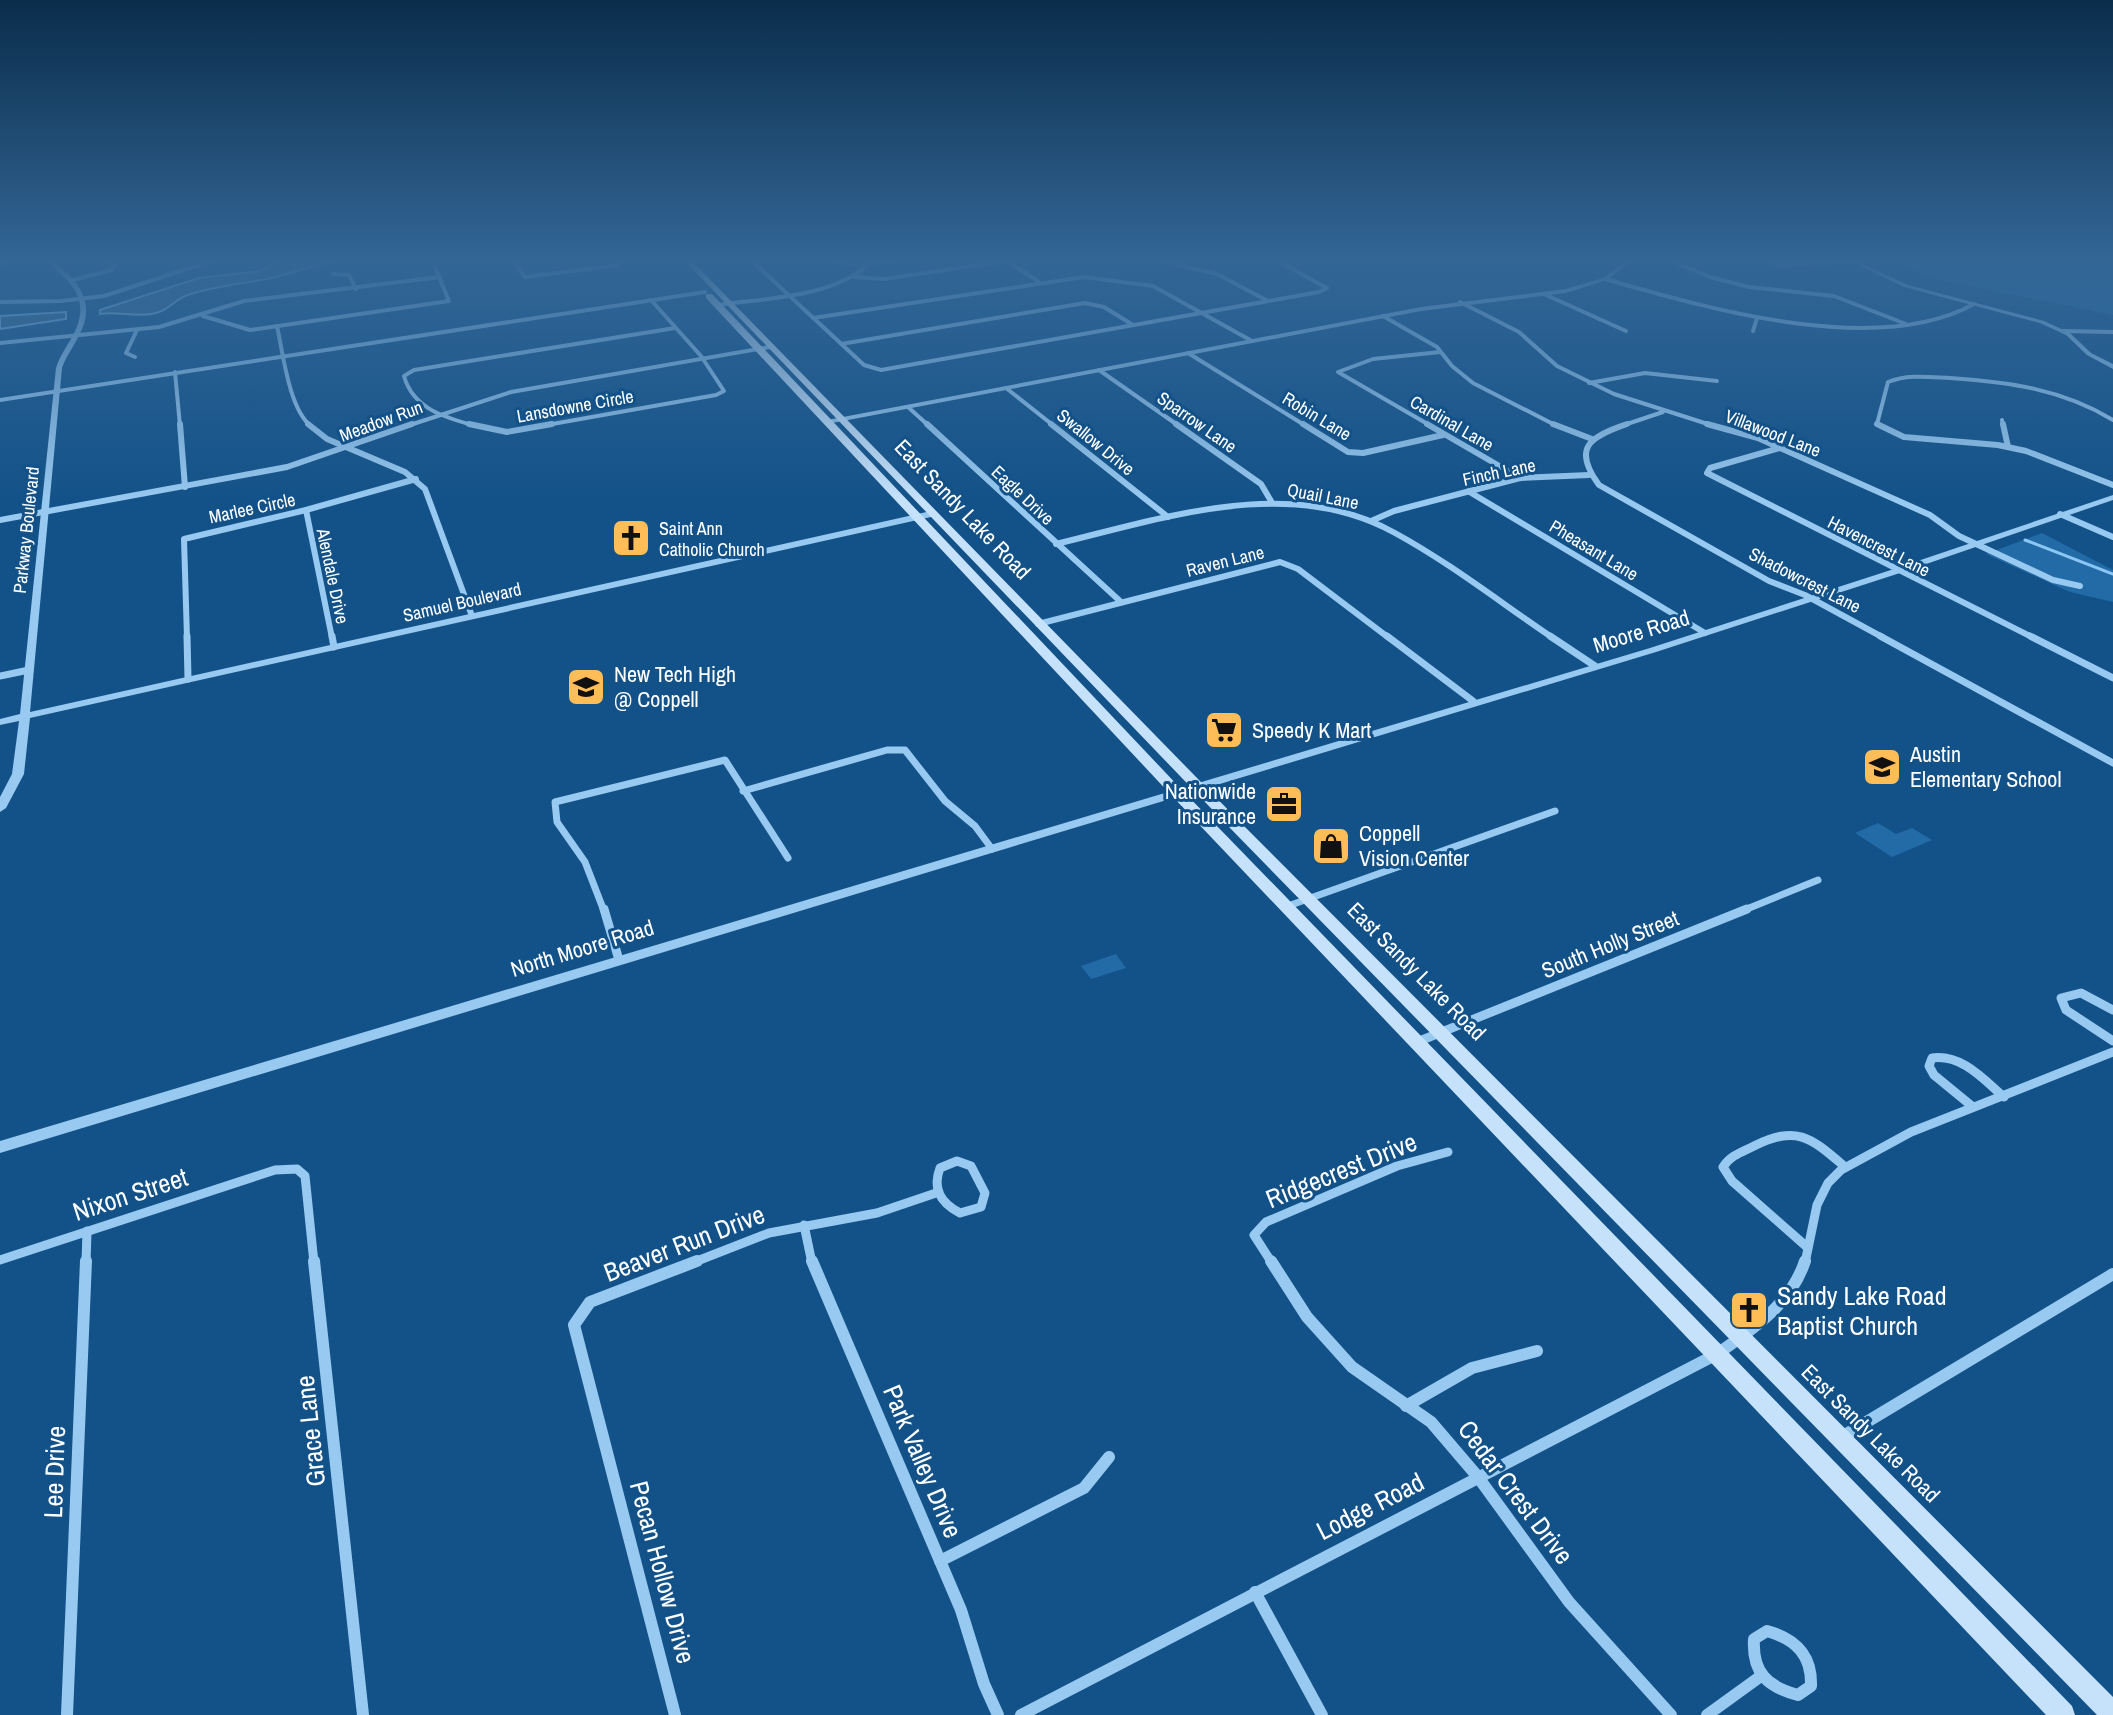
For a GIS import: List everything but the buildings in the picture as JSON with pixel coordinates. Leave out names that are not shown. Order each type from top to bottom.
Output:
[{"type":"main road","name":"East Sandy Lake Road","points":[[751,341],[1177,793],[2063,1715]]},
{"type":"main road","name":"East Sandy Lake Road","points":[[764,341],[1197,787],[2113,1714]]},
{"type":"main road","points":[[1000,606],[1016,601]]},
{"type":"main road","points":[[1062,671],[1080,666]]},
{"type":"street","points":[[0,343],[21,341]]},
{"type":"street","name":"Parkway Boulevard","points":[[0,808],[18,774],[60,363],[71,341]]},
{"type":"street","points":[[132,341],[126,353],[135,357]]},
{"type":"street","points":[[281,341],[302,419],[327,439],[416,479],[425,489],[472,616]]},
{"type":"street","points":[[0,400],[382,341]]},
{"type":"street","name":"Lansdowne Circle","points":[[598,341],[404,376],[412,395],[443,413],[481,428],[518,431],[716,395],[724,389],[700,359]]},
{"type":"street","points":[[686,341],[700,359]]},
{"type":"street","points":[[838,341],[864,365],[890,369],[1049,341]]},
{"type":"street","points":[[841,344],[859,341]]},
{"type":"street","points":[[827,422],[1252,341]]},
{"type":"street","points":[[1427,341],[1473,383],[1561,428],[1592,439]]},
{"type":"street","name":"Villawood Lane","points":[[1529,341],[1557,366],[1589,383],[1663,412],[1736,431],[1782,448],[1930,515],[1976,543],[2053,580],[2080,586]]},
{"type":"street","points":[[2074,341],[2089,354],[2113,367]]},
{"type":"street","name":"Meadow Run","points":[[0,520],[273,470],[443,413],[530,388],[770,347]]},
{"type":"street","name":"Cardinal Lane","points":[[1440,352],[1416,353],[1338,372],[1520,478]]},
{"type":"street","name":"Robin Lane","points":[[1188,353],[1348,452],[1363,453],[1444,435]]},
{"type":"street","name":"Sparrow Lane","points":[[1099,370],[1261,484],[1271,501]]},
{"type":"street","points":[[175,372],[185,487]]},
{"type":"street","points":[[1589,383],[1645,373],[1717,381]]},
{"type":"street","points":[[2113,420],[2080,400],[2030,384],[1914,377],[1888,382],[1877,424],[1882,429],[1913,438],[2008,447],[2039,455],[2113,485]]},
{"type":"street","name":"Swallow Drive","points":[[1006,388],[1168,517]]},
{"type":"street","name":"Eagle Drive","points":[[908,407],[1121,602]]},
{"type":"street","points":[[1589,475],[1583,457],[1592,439],[1613,428],[1663,412]]},
{"type":"street","points":[[2002,420],[2008,447]]},
{"type":"street","name":"Havencrest Lane","points":[[1782,448],[1710,468],[1707,473],[2113,678]]},
{"type":"street","name":"Finch Lane","points":[[1371,521],[1394,511],[1520,478],[1589,475]]},
{"type":"street","name":"Shadowcrest Lane","points":[[1589,475],[1629,505],[1769,581],[1811,599],[2113,763]]},
{"type":"street","name":"Marlee Circle","points":[[188,679],[183,540],[187,536],[306,510],[416,479]]},
{"type":"street","name":"Pheasant Lane","points":[[1468,491],[1705,633]]},
{"type":"street","name":"Moore Road","points":[[1177,793],[1705,633],[2113,497]]},
{"type":"street","name":"Quail Lane","points":[[1056,544],[1223,505],[1271,501],[1328,508],[1371,521],[1394,532],[1595,666]]},
{"type":"street","name":"Alendale Drive","points":[[306,510],[334,647]]},
{"type":"street","name":"Samuel Boulevard","points":[[0,722],[931,514]]},
{"type":"street","points":[[2060,514],[2113,537]]},
{"type":"street","name":"Raven Lane","points":[[1038,624],[1272,563],[1292,565],[1473,701]]},
{"type":"street","points":[[0,676],[29,670]]},
{"type":"street","points":[[743,791],[887,750],[905,750],[945,801],[975,826],[992,849]]},
{"type":"street","points":[[619,960],[590,873],[557,820],[553,809],[555,802],[725,760],[788,858]]},
{"type":"street","name":"North Moore Road","points":[[0,1147],[1177,793]]},
{"type":"street","points":[[1288,906],[1555,811]]},
{"type":"street","name":"South Holly Street","points":[[1417,1042],[1818,880]]},
{"type":"street","points":[[2113,1010],[2085,994],[2067,993],[2061,998],[2066,1010],[2113,1041]]},
{"type":"street","points":[[1807,1247],[1732,1181],[1723,1167],[1729,1158],[1786,1131],[1813,1138],[1844,1166],[1973,1107],[2113,1052]]},
{"type":"street","points":[[1973,1107],[1934,1075],[1929,1066],[1932,1058],[1942,1056],[1956,1060],[2004,1097]]},
{"type":"street","name":"Ridgecrest Drive","points":[[1254,1235],[1266,1222],[1397,1166],[1448,1152]]},
{"type":"street","points":[[957,1161],[971,1166],[985,1193],[981,1207],[960,1213],[949,1208],[936,1193],[936,1176],[940,1168],[957,1161]]},
{"type":"street","name":"Lodge Road","points":[[1021,1715],[1717,1354],[1770,1315],[1794,1285],[1801,1274],[1814,1208],[1828,1183],[1844,1166]]},
{"type":"street","name":"Grace Lane","points":[[275,1170],[297,1169],[305,1176],[309,1188],[363,1715]]},
{"type":"street","name":"Nixon Street","points":[[0,1260],[275,1170]]},
{"type":"street","name":"Beaver Run Drive","points":[[604,1441],[574,1325],[590,1302],[769,1233],[877,1213],[936,1193]]},
{"type":"street","name":"Park Valley Drive","points":[[804,1225],[813,1266],[940,1561],[998,1715]]},
{"type":"street","name":"Lee Drive","points":[[67,1715],[87,1231]]},
{"type":"street","name":"Cedar Crest Drive","points":[[1254,1235],[1307,1317],[1352,1367],[1431,1422],[1478,1477],[1569,1602],[1671,1715]]},
{"type":"street","points":[[1840,1438],[2113,1274]]},
{"type":"street","points":[[1406,1406],[1472,1368],[1537,1351]]},
{"type":"street","name":"Pecan Hollow Drive","points":[[604,1441],[675,1715]]},
{"type":"street","points":[[940,1561],[1084,1488],[1109,1457]]},
{"type":"street","points":[[1255,1592],[1322,1715]]},
{"type":"street","points":[[1767,1631],[1786,1635],[1804,1649],[1813,1668],[1811,1686],[1798,1695],[1779,1691],[1761,1676],[1752,1657],[1754,1639],[1767,1631]]},
{"type":"street","points":[[1707,1715],[1761,1676]]},
{"type":"shaded area","points":[[2042,533],[2113,570],[2113,602],[2070,592],[1986,554]]},
{"type":"shaded area","points":[[1878,823],[1896,834],[1912,828],[1932,840],[1892,857],[1855,833]]},
{"type":"shaded area","points":[[1116,954],[1126,968],[1091,979],[1081,966]]},
{"type":"waterway","points":[[2025,540],[2113,574]]},
{"type":"place","name":"Saint Ann Catholic Church","points":[[631,538]]},
{"type":"place","name":"New Tech High @ Coppell","points":[[586,687]]},
{"type":"place","name":"Speedy K Mart","points":[[1224,730]]},
{"type":"place","name":"Austin Elementary School","points":[[1882,767]]},
{"type":"place","name":"Nationwide Insurance","points":[[1284,804]]},
{"type":"place","name":"Coppell Vision Center","points":[[1331,846]]},
{"type":"place","name":"Sandy Lake Road Baptist Church","points":[[1749,1310]]}]
